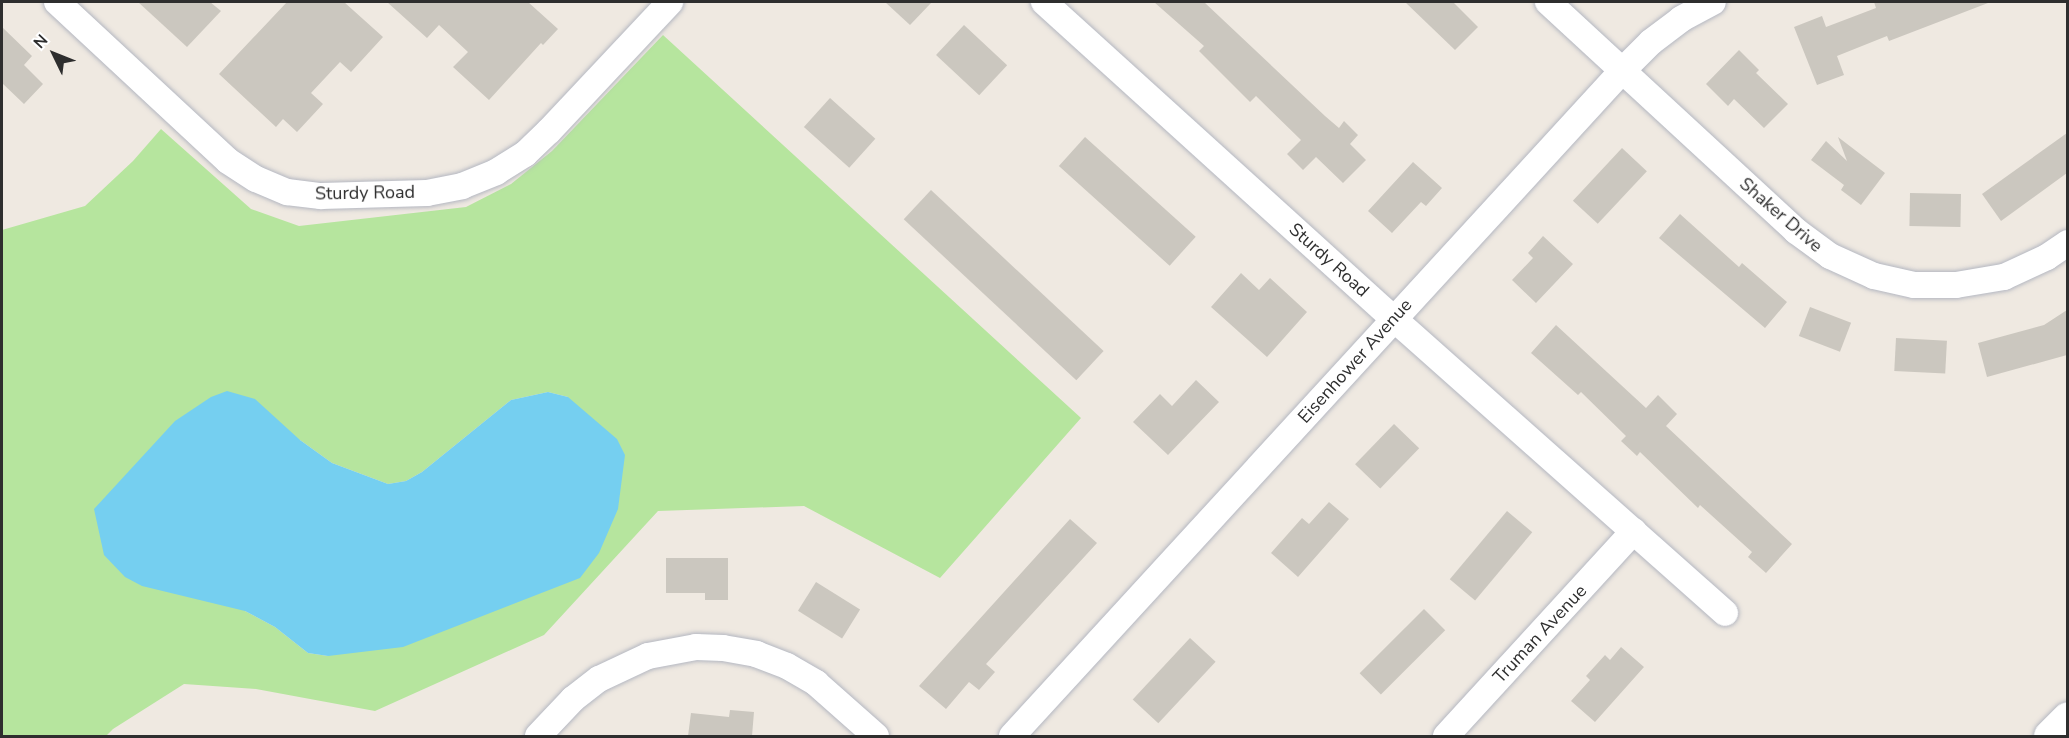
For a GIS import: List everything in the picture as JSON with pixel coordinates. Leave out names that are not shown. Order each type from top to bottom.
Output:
[{"type":"street","name":"Sturdy Road","points":[[57,2],[228,160],[256,179],[287,192],[321,196],[427,193],[462,186],[496,172],[525,154],[549,131],[670,2]]},
{"type":"street","name":"Sturdy Road","points":[[1044,2],[1393,318],[1725,613]]},
{"type":"street","name":"Shaker Drive","points":[[1548,2],[1796,231],[1830,256],[1874,276],[1914,285],[1956,285],[2004,277],[2048,257],[2067,243]]},
{"type":"street","name":"Eisenhower Avenue","points":[[1012,736],[1622,71],[1651,42],[1681,19],[1713,2]]},
{"type":"street","name":"Truman Avenue","points":[[1446,736],[1634,531]]},
{"type":"street","points":[[538,736],[573,699],[599,679],[648,656],[696,647],[723,648],[756,654],[787,666],[816,683],[876,736]]},
{"type":"street","points":[[2050,736],[2067,718]]},
{"type":"green space","points":[[663,35],[1081,418],[940,578],[804,506],[658,511],[544,635],[375,711],[256,689],[184,684],[113,729],[106,736],[2,736],[2,230],[85,206],[133,161],[161,129],[251,209],[299,226],[466,207],[511,184],[552,151]],"holes":[[[548,392],[568,397],[328,656],[308,653],[275,627],[245,611],[300,440],[332,463],[388,484],[406,481],[422,472],[511,400]]]},
{"type":"water","points":[[227,391],[255,399],[300,440],[332,463],[388,484],[406,481],[422,472],[511,400],[548,392],[568,397],[617,439],[625,455],[618,509],[599,553],[580,578],[403,647],[328,656],[308,653],[275,627],[245,611],[142,586],[125,577],[104,555],[94,509],[175,421],[211,397]]},
{"type":"building","points":[[138,2],[210,2],[221,11],[187,47]]},
{"type":"building","points":[[287,2],[344,2],[383,37],[351,72],[340,62],[311,93],[323,104],[297,132],[283,119],[276,127],[219,74]]},
{"type":"building","points":[[387,2],[528,2],[558,29],[543,45],[541,43],[489,100],[453,67],[468,52],[439,25],[427,38]]},
{"type":"building","points":[[885,2],[932,2],[910,25]]},
{"type":"building","points":[[1154,2],[1204,2],[1339,128],[1344,121],[1358,135],[1350,144],[1366,160],[1343,183],[1316,157],[1303,170],[1287,154],[1301,140],[1256,96],[1250,102],[1199,51],[1204,46]]},
{"type":"building","points":[[1405,2],[1453,2],[1478,27],[1455,50]]},
{"type":"building","points":[[1874,2],[1988,3],[1889,41],[1887,36],[1837,56],[1844,75],[1817,85],[1794,27],[1822,16],[1826,27],[1876,8]]},
{"type":"building","points":[[964,25],[1007,65],[979,95],[936,55]]},
{"type":"building","points":[[2,27],[32,56],[24,65],[43,84],[24,104],[2,83]]},
{"type":"building","points":[[1739,50],[1759,70],[1756,73],[1788,104],[1764,128],[1734,99],[1728,106],[1706,84]]},
{"type":"building","points":[[830,98],[875,139],[849,168],[804,127]]},
{"type":"building","points":[[2067,133],[2067,173],[2001,221],[1982,194]]},
{"type":"building","points":[[1085,137],[1196,237],[1170,266],[1059,166]]},
{"type":"building","points":[[1838,137],[1885,173],[1861,205],[1841,190],[1844,185],[1811,160],[1826,141],[1847,161]]},
{"type":"building","points":[[1622,148],[1647,171],[1598,224],[1573,201]]},
{"type":"building","points":[[1413,162],[1442,188],[1426,206],[1421,202],[1392,233],[1368,211]]},
{"type":"building","points":[[931,190],[1104,351],[1076,380],[904,219]]},
{"type":"building","points":[[1910,193],[1961,194],[1960,227],[1909,226]]},
{"type":"building","points":[[1680,214],[1739,267],[1742,263],[1787,302],[1765,328],[1659,238]]},
{"type":"building","points":[[1543,236],[1573,264],[1536,303],[1512,280],[1533,258],[1528,253]]},
{"type":"building","points":[[1241,273],[1259,290],[1270,278],[1307,312],[1267,357],[1211,307]]},
{"type":"building","points":[[1810,307],[1851,323],[1840,352],[1799,336]]},
{"type":"building","points":[[2067,310],[2067,355],[1987,377],[1978,343],[2044,325]]},
{"type":"building","points":[[1556,325],[1646,408],[1658,395],[1677,414],[1666,426],[1792,544],[1766,573],[1748,557],[1752,552],[1700,505],[1698,508],[1640,452],[1637,456],[1621,441],[1626,436],[1581,392],[1578,395],[1531,353]]},
{"type":"building","points":[[1896,338],[1947,341],[1945,374],[1894,371]]},
{"type":"building","points":[[1196,380],[1219,402],[1168,455],[1133,422],[1160,394],[1172,406]]},
{"type":"building","points":[[1394,424],[1419,448],[1380,489],[1355,464]]},
{"type":"building","points":[[1329,502],[1349,519],[1298,577],[1271,553],[1302,518],[1309,524]]},
{"type":"building","points":[[1507,511],[1532,532],[1475,600],[1450,579]]},
{"type":"building","points":[[1070,519],[1097,543],[986,664],[995,672],[979,690],[969,682],[946,709],[919,686]]},
{"type":"building","points":[[666,558],[728,558],[728,600],[705,600],[705,593],[666,593]]},
{"type":"building","points":[[816,582],[860,610],[842,638],[798,611]]},
{"type":"building","points":[[1424,609],[1445,630],[1381,695],[1360,673]]},
{"type":"building","points":[[1190,638],[1216,662],[1158,723],[1133,699]]},
{"type":"building","points":[[1621,647],[1644,667],[1595,722],[1571,701],[1590,680],[1586,676],[1605,655],[1610,660]]},
{"type":"building","points":[[730,710],[754,712],[752,736],[688,736],[691,713],[729,717]]}]
